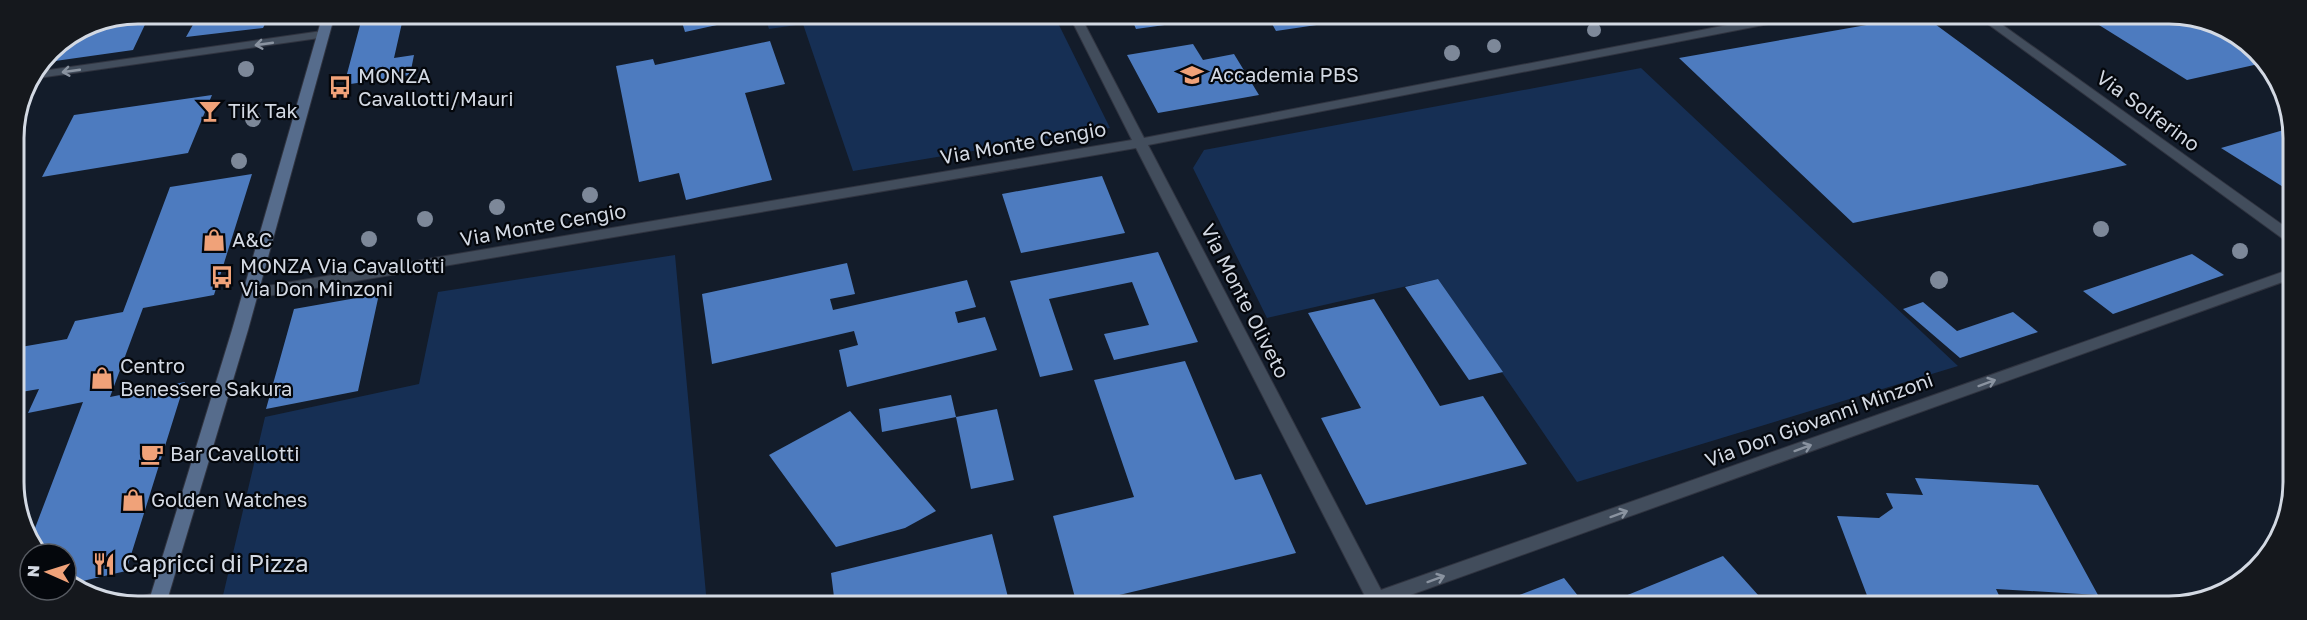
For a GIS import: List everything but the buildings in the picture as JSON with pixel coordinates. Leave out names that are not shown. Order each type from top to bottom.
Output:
[{"type":"street","points":[[155,596],[250,294],[326,24]]},
{"type":"street","name":"Via Monte Oliveto","points":[[1079,24],[1368,596]]},
{"type":"street","name":"Via Monte Cengio","points":[[250,294],[1140,143],[1753,24]]},
{"type":"street","name":"Via Solferino","points":[[1994,24],[2283,232]]},
{"type":"street","points":[[43,75],[322,35]]},
{"type":"street","name":"Via Don Giovanni Minzoni","points":[[1394,596],[2283,277]]},
{"type":"shaded area","points":[[767,24],[803,24],[769,29]]},
{"type":"shaded area","points":[[803,24],[1058,24],[1110,128],[853,171]]},
{"type":"shaded area","points":[[1641,68],[1958,366],[1577,482],[1438,279],[1267,318],[1193,168],[1204,150]]},
{"type":"shaded area","points":[[675,255],[706,596],[223,596],[265,417],[419,384],[438,292]]},
{"type":"place","name":"Accademia PBS","points":[[1192,75]]},
{"type":"place","name":"MONZA Cavallotti/Mauri","points":[[340,87]]},
{"type":"place","name":"TiK Tak","points":[[210,111]]},
{"type":"place","name":"A&C","points":[[214,240]]},
{"type":"place","name":"MONZA Via Cavallotti Via Don Minzoni","points":[[222,277]]},
{"type":"place","name":"Centro Benessere Sakura","points":[[102,378]]},
{"type":"place","name":"Bar Cavallotti","points":[[152,454]]},
{"type":"place","name":"Golden Watches","points":[[133,500]]},
{"type":"place","name":"Capricci di Pizza","points":[[104,564]]}]
